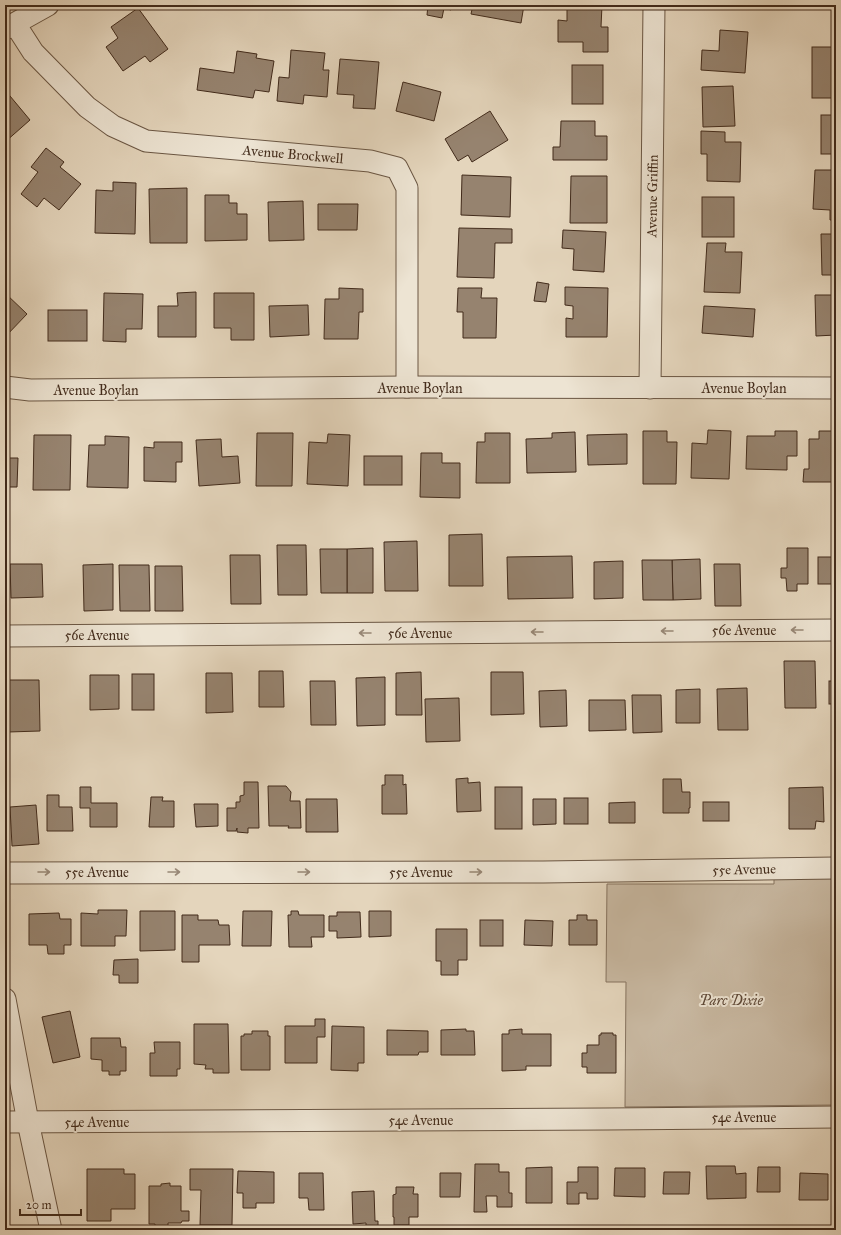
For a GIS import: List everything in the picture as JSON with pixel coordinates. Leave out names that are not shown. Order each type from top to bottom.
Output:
[{"type":"street","points":[[10,26],[48,5]]},
{"type":"street","name":"Avenue Griffin","points":[[650,388],[654,5]]},
{"type":"street","name":"Avenue Brockwell","points":[[10,26],[33,52],[87,107],[113,126],[146,141],[370,160],[397,168],[407,188],[407,387]]},
{"type":"street","name":"Avenue Boylan","points":[[5,387],[30,390],[407,387],[836,388]]},
{"type":"street","name":"56e Avenue","points":[[5,636],[836,630]]},
{"type":"street","name":"55e Avenue","points":[[5,873],[543,872],[836,868]]},
{"type":"street","points":[[5,1000],[28,1122],[51,1230]]},
{"type":"street","name":"54e Avenue","points":[[5,1122],[590,1120],[836,1117]]},
{"type":"green space","name":"Parc Dixie","points":[[774,877],[836,877],[836,1105],[625,1107],[626,982],[606,982],[607,884],[774,884]]},
{"type":"building","points":[[428,5],[452,5],[451,10],[444,8],[442,18],[427,15]]},
{"type":"building","points":[[473,5],[524,5],[521,23],[471,14]]},
{"type":"building","points":[[567,5],[602,5],[601,27],[608,27],[608,52],[583,52],[583,42],[558,42],[558,20],[567,21]]},
{"type":"building","points":[[138,8],[168,49],[150,62],[145,56],[123,71],[106,47],[118,38],[111,27]]},
{"type":"building","points":[[720,30],[748,32],[745,73],[701,70],[702,50],[719,51]]},
{"type":"building","points":[[812,47],[836,47],[836,98],[812,98]]},
{"type":"building","points":[[291,50],[325,53],[323,70],[329,70],[327,97],[304,95],[303,104],[277,101],[279,77],[289,78]]},
{"type":"building","points":[[237,51],[257,54],[256,58],[274,61],[269,92],[255,90],[253,98],[197,90],[200,68],[234,73]]},
{"type":"building","points":[[340,59],[379,62],[375,109],[353,108],[354,95],[337,94]]},
{"type":"building","points":[[572,65],[603,65],[603,104],[572,104]]},
{"type":"building","points":[[403,82],[441,92],[434,121],[396,111]]},
{"type":"building","points":[[733,86],[735,126],[703,127],[702,87]]},
{"type":"building","points":[[5,90],[30,120],[5,142]]},
{"type":"building","points":[[490,111],[508,140],[472,162],[468,155],[458,161],[445,139]]},
{"type":"building","points":[[821,115],[836,115],[836,154],[821,154]]},
{"type":"building","points":[[561,121],[595,121],[595,136],[607,136],[607,160],[553,160],[553,147],[560,147]]},
{"type":"building","points":[[701,131],[725,132],[725,142],[741,142],[740,182],[707,181],[707,154],[701,154]]},
{"type":"building","points":[[46,148],[64,162],[60,167],[81,184],[59,210],[44,198],[37,207],[21,194],[38,172],[31,167]]},
{"type":"building","points":[[815,170],[836,170],[836,220],[830,220],[830,210],[813,209]]},
{"type":"building","points":[[462,175],[511,177],[510,217],[461,215]]},
{"type":"building","points":[[571,176],[607,176],[607,223],[570,223]]},
{"type":"building","points":[[113,182],[136,183],[135,234],[95,233],[96,190],[113,191]]},
{"type":"building","points":[[187,188],[187,243],[150,243],[149,189]]},
{"type":"building","points":[[205,195],[229,195],[229,203],[237,203],[237,214],[247,214],[247,240],[205,241]]},
{"type":"building","points":[[702,197],[734,197],[734,237],[702,237]]},
{"type":"building","points":[[303,201],[304,240],[269,241],[268,202]]},
{"type":"building","points":[[318,204],[358,204],[357,230],[318,230]]},
{"type":"building","points":[[459,228],[512,229],[512,243],[495,243],[494,278],[457,277]]},
{"type":"building","points":[[563,230],[606,232],[604,272],[573,270],[574,249],[562,248]]},
{"type":"building","points":[[821,234],[836,234],[836,275],[822,275]]},
{"type":"building","points":[[707,243],[726,243],[725,252],[742,252],[740,293],[704,292]]},
{"type":"building","points":[[537,282],[549,284],[546,302],[534,301]]},
{"type":"building","points":[[565,287],[608,288],[607,337],[566,337],[566,318],[573,319],[573,306],[565,305]]},
{"type":"building","points":[[339,288],[363,289],[363,312],[359,312],[358,339],[324,339],[325,299],[339,299]]},
{"type":"building","points":[[458,288],[482,288],[481,298],[497,298],[496,338],[463,338],[463,312],[457,312]]},
{"type":"building","points":[[196,292],[196,337],[158,337],[158,306],[178,306],[177,293]]},
{"type":"building","points":[[5,293],[27,314],[5,337]]},
{"type":"building","points":[[104,293],[143,294],[142,329],[126,329],[126,342],[103,341]]},
{"type":"building","points":[[214,293],[254,293],[254,340],[231,340],[231,328],[214,328]]},
{"type":"building","points":[[815,295],[836,295],[836,335],[816,336]]},
{"type":"building","points":[[308,305],[309,335],[270,337],[269,306]]},
{"type":"building","points":[[704,306],[755,309],[753,337],[702,333]]},
{"type":"building","points":[[48,310],[87,310],[87,341],[48,341]]},
{"type":"building","points":[[708,430],[731,431],[729,479],[691,478],[692,443],[707,444]]},
{"type":"building","points":[[643,431],[667,431],[667,442],[677,442],[676,484],[643,484]]},
{"type":"building","points":[[775,431],[797,431],[797,456],[787,456],[787,470],[746,469],[747,436],[775,436]]},
{"type":"building","points":[[819,431],[836,431],[836,482],[803,482],[804,469],[809,469],[809,439],[819,439]]},
{"type":"building","points":[[575,432],[576,472],[527,473],[526,439],[552,438],[552,433]]},
{"type":"building","points":[[257,433],[293,433],[292,486],[256,486]]},
{"type":"building","points":[[485,433],[510,433],[510,483],[476,483],[477,442],[485,442]]},
{"type":"building","points":[[328,434],[350,435],[348,486],[307,484],[309,442],[327,443]]},
{"type":"building","points":[[627,434],[627,464],[588,465],[587,435]]},
{"type":"building","points":[[34,435],[71,435],[70,490],[33,490]]},
{"type":"building","points":[[105,436],[129,437],[128,488],[87,487],[89,445],[105,445]]},
{"type":"building","points":[[221,439],[222,457],[238,456],[240,483],[199,486],[196,440]]},
{"type":"building","points":[[154,442],[182,442],[182,462],[176,462],[176,482],[144,481],[144,447],[154,448]]},
{"type":"building","points":[[5,448],[9,448],[9,458],[18,458],[17,487],[5,487]]},
{"type":"building","points":[[421,453],[442,453],[442,463],[460,463],[460,498],[420,497]]},
{"type":"building","points":[[364,456],[402,456],[402,485],[364,485]]},
{"type":"building","points":[[482,534],[483,586],[449,586],[449,535]]},
{"type":"building","points":[[417,541],[418,591],[385,591],[384,542]]},
{"type":"building","points":[[277,545],[306,545],[307,595],[278,595]]},
{"type":"building","points":[[373,548],[373,593],[347,593],[347,549]]},
{"type":"building","points":[[787,548],[808,548],[808,584],[797,584],[797,591],[787,591],[786,578],[781,578],[781,568],[787,568]]},
{"type":"building","points":[[320,549],[347,549],[347,593],[321,593]]},
{"type":"building","points":[[230,555],[260,555],[261,604],[231,604]]},
{"type":"building","points":[[572,556],[573,598],[508,599],[507,557]]},
{"type":"building","points":[[818,557],[836,557],[836,584],[818,584]]},
{"type":"building","points":[[700,559],[701,599],[673,600],[672,560]]},
{"type":"building","points":[[642,560],[672,560],[673,600],[643,600]]},
{"type":"building","points":[[623,561],[623,598],[594,599],[594,562]]},
{"type":"building","points":[[10,564],[42,564],[43,597],[11,598]]},
{"type":"building","points":[[113,564],[113,610],[84,611],[83,565]]},
{"type":"building","points":[[714,564],[740,564],[741,606],[715,606]]},
{"type":"building","points":[[119,565],[149,565],[150,611],[120,611]]},
{"type":"building","points":[[155,566],[182,566],[183,611],[155,611]]},
{"type":"building","points":[[784,661],[815,661],[816,708],[785,708]]},
{"type":"building","points":[[259,671],[283,671],[284,707],[259,707]]},
{"type":"building","points":[[421,672],[422,715],[396,715],[396,673]]},
{"type":"building","points":[[491,672],[523,672],[524,714],[491,715]]},
{"type":"building","points":[[206,673],[232,673],[233,712],[206,713]]},
{"type":"building","points":[[132,674],[154,674],[154,710],[132,710]]},
{"type":"building","points":[[90,675],[119,675],[119,709],[90,710]]},
{"type":"building","points":[[385,677],[385,725],[357,726],[356,678]]},
{"type":"building","points":[[7,680],[39,680],[40,731],[8,732]]},
{"type":"building","points":[[310,681],[335,681],[336,725],[311,725]]},
{"type":"building","points":[[829,681],[836,681],[836,704],[829,704]]},
{"type":"building","points":[[747,688],[748,730],[718,730],[717,689]]},
{"type":"building","points":[[700,689],[700,723],[676,723],[676,690]]},
{"type":"building","points":[[566,690],[567,726],[540,727],[539,691]]},
{"type":"building","points":[[632,695],[661,695],[662,732],[633,733]]},
{"type":"building","points":[[459,698],[460,741],[426,742],[425,699]]},
{"type":"building","points":[[589,700],[625,700],[626,730],[589,731]]},
{"type":"building","points":[[385,775],[403,775],[403,785],[406,784],[407,814],[382,814],[382,785],[385,785]]},
{"type":"building","points":[[468,778],[468,783],[480,782],[481,811],[457,812],[456,779]]},
{"type":"building","points":[[663,779],[681,779],[682,792],[690,792],[689,813],[663,813]]},
{"type":"building","points":[[244,782],[258,782],[259,828],[248,828],[248,833],[237,832],[237,828],[236,831],[227,831],[227,808],[236,808],[236,802],[240,802],[240,796],[244,795]]},
{"type":"building","points":[[268,786],[286,786],[291,792],[290,801],[300,801],[301,828],[288,828],[289,826],[269,826]]},
{"type":"building","points":[[80,787],[91,787],[91,803],[117,803],[117,827],[90,827],[90,808],[80,808]]},
{"type":"building","points":[[495,787],[522,787],[522,829],[495,829]]},
{"type":"building","points":[[823,787],[824,822],[816,821],[815,829],[789,829],[789,788]]},
{"type":"building","points":[[47,795],[59,795],[59,807],[72,807],[73,831],[47,831]]},
{"type":"building","points":[[151,797],[163,797],[162,801],[174,801],[174,827],[149,827]]},
{"type":"building","points":[[564,798],[588,798],[588,824],[564,824]]},
{"type":"building","points":[[306,799],[337,799],[338,832],[306,832]]},
{"type":"building","points":[[533,799],[556,799],[556,824],[533,825]]},
{"type":"building","points":[[635,802],[635,823],[609,823],[609,803]]},
{"type":"building","points":[[703,802],[729,802],[729,821],[703,821]]},
{"type":"building","points":[[194,804],[218,804],[218,826],[196,827]]},
{"type":"building","points":[[36,805],[39,844],[12,846],[10,807]]},
{"type":"building","points":[[98,910],[127,910],[126,936],[115,936],[115,946],[81,946],[81,913],[98,914]]},
{"type":"building","points":[[140,911],[175,911],[175,950],[140,951]]},
{"type":"building","points":[[243,911],[272,911],[271,946],[242,946]]},
{"type":"building","points":[[291,911],[298,911],[299,915],[324,915],[324,937],[311,937],[312,947],[289,947],[288,915],[291,915]]},
{"type":"building","points":[[369,911],[391,911],[391,936],[369,937]]},
{"type":"building","points":[[337,912],[360,912],[361,937],[337,938],[337,931],[329,931],[329,916],[337,916]]},
{"type":"building","points":[[59,913],[60,919],[71,919],[71,945],[64,945],[64,954],[48,954],[47,945],[29,945],[29,914]]},
{"type":"building","points":[[182,915],[198,915],[198,920],[218,920],[219,925],[229,925],[230,945],[199,945],[199,962],[182,962]]},
{"type":"building","points":[[577,915],[587,915],[587,920],[597,920],[597,945],[569,945],[569,920],[577,920]]},
{"type":"building","points":[[480,920],[503,920],[503,946],[480,946]]},
{"type":"building","points":[[525,920],[553,921],[552,946],[524,945]]},
{"type":"building","points":[[436,929],[467,929],[467,960],[458,960],[458,975],[441,975],[441,961],[436,961]]},
{"type":"building","points":[[138,959],[138,983],[119,983],[119,975],[113,975],[114,960]]},
{"type":"building","points":[[70,1011],[80,1057],[53,1063],[42,1017]]},
{"type":"building","points":[[315,1019],[325,1019],[325,1037],[317,1037],[317,1063],[285,1063],[285,1026],[315,1026]]},
{"type":"building","points":[[194,1024],[228,1024],[229,1073],[213,1073],[213,1069],[205,1069],[206,1065],[194,1064]]},
{"type":"building","points":[[332,1026],[364,1027],[364,1063],[358,1063],[358,1071],[331,1070]]},
{"type":"building","points":[[466,1029],[466,1031],[474,1031],[475,1055],[441,1055],[441,1030]]},
{"type":"building","points":[[522,1029],[522,1034],[551,1034],[551,1066],[526,1066],[526,1070],[502,1071],[502,1034],[509,1034],[509,1030]]},
{"type":"building","points":[[387,1030],[428,1031],[428,1052],[419,1052],[418,1055],[387,1055]]},
{"type":"building","points":[[252,1031],[268,1031],[268,1036],[270,1036],[270,1070],[241,1070],[241,1036],[244,1036],[244,1034],[252,1034]]},
{"type":"building","points":[[601,1033],[613,1033],[613,1035],[616,1035],[616,1073],[587,1073],[587,1067],[582,1067],[582,1053],[587,1053],[587,1045],[599,1045],[599,1035],[601,1035]]},
{"type":"building","points":[[91,1038],[120,1038],[121,1047],[126,1047],[126,1071],[120,1071],[120,1075],[109,1075],[109,1071],[102,1071],[102,1060],[91,1059]]},
{"type":"building","points":[[154,1042],[180,1042],[180,1069],[177,1069],[177,1076],[150,1076],[150,1053],[155,1053]]},
{"type":"building","points":[[475,1164],[499,1164],[499,1172],[509,1172],[509,1193],[512,1193],[512,1207],[497,1207],[497,1196],[486,1196],[487,1212],[474,1212]]},
{"type":"building","points":[[706,1166],[735,1166],[736,1174],[746,1173],[746,1198],[707,1199]]},
{"type":"building","points":[[552,1167],[552,1203],[526,1203],[526,1168]]},
{"type":"building","points":[[578,1167],[598,1167],[598,1199],[587,1199],[587,1193],[579,1193],[579,1204],[567,1204],[567,1182],[578,1182]]},
{"type":"building","points":[[758,1167],[780,1167],[780,1192],[757,1192]]},
{"type":"building","points":[[615,1168],[645,1168],[645,1197],[614,1196]]},
{"type":"building","points":[[87,1169],[124,1169],[124,1174],[135,1174],[135,1209],[111,1209],[111,1221],[87,1221]]},
{"type":"building","points":[[190,1169],[233,1169],[232,1225],[200,1225],[201,1190],[190,1190]]},
{"type":"building","points":[[238,1171],[274,1172],[274,1203],[256,1203],[256,1208],[243,1208],[243,1193],[237,1193]]},
{"type":"building","points":[[664,1172],[690,1172],[689,1194],[663,1194]]},
{"type":"building","points":[[299,1173],[323,1173],[324,1210],[309,1210],[308,1198],[299,1198]]},
{"type":"building","points":[[440,1173],[461,1173],[460,1197],[440,1197]]},
{"type":"building","points":[[800,1173],[828,1174],[828,1200],[799,1200]]},
{"type":"building","points":[[170,1183],[170,1186],[181,1186],[181,1211],[189,1211],[189,1221],[182,1221],[181,1223],[168,1223],[168,1229],[155,1229],[155,1224],[149,1224],[149,1186],[161,1186],[161,1184]]},
{"type":"building","points":[[396,1187],[414,1187],[413,1194],[418,1194],[418,1217],[409,1217],[409,1225],[394,1225],[393,1195],[396,1194]]},
{"type":"building","points":[[374,1191],[375,1221],[378,1221],[378,1230],[366,1230],[366,1223],[353,1224],[352,1192]]},
{"type":"building","points":[[392,1227],[392,1230],[381,1230],[381,1228]]}]
